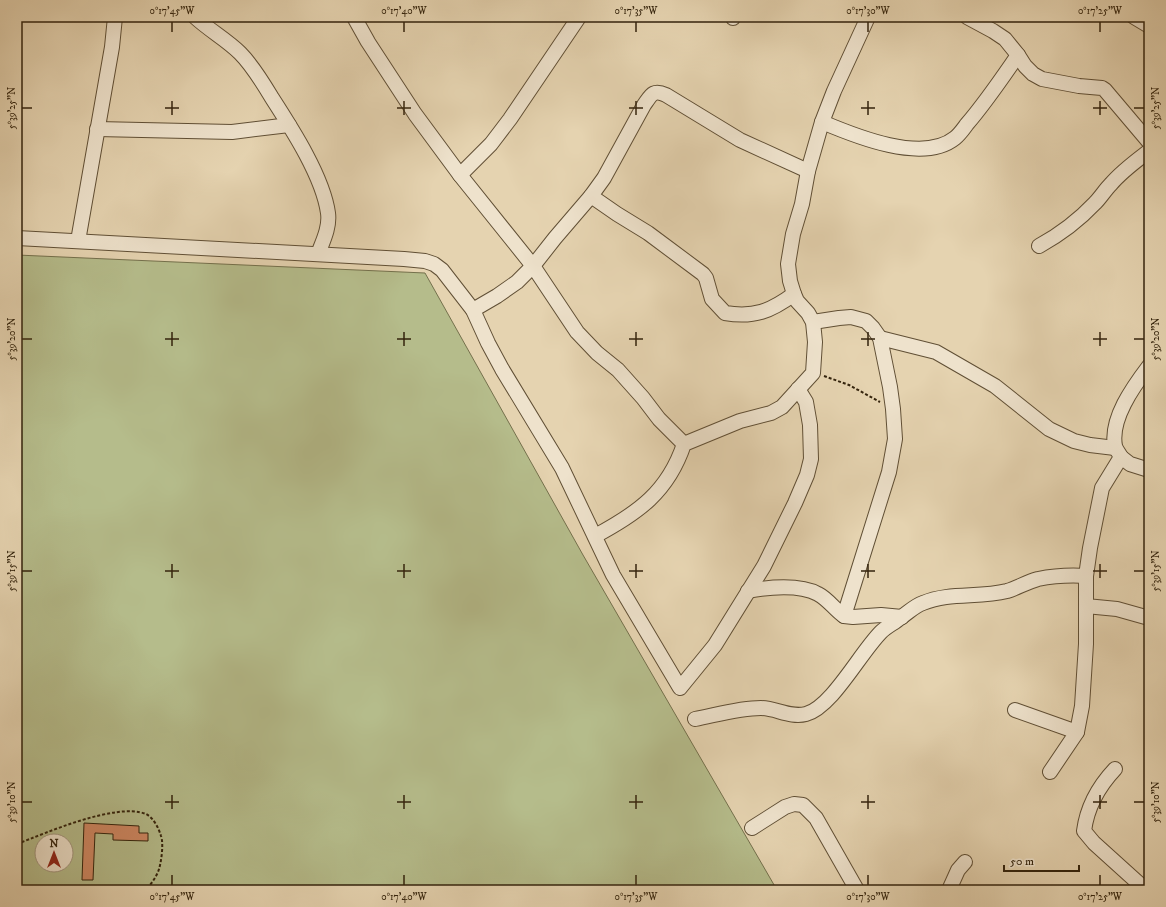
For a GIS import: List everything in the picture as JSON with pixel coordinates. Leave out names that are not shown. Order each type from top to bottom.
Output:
[{"type":"street","points":[[78,241],[112,47],[115,17]]},
{"type":"street","points":[[195,17],[224,39],[241,54],[252,67],[289,125],[314,170],[324,195],[328,214],[328,224],[318,254]]},
{"type":"street","points":[[354,17],[368,42],[415,114],[460,175],[533,266],[577,332],[597,353],[618,370],[643,398],[659,419],[684,444]]},
{"type":"street","points":[[460,175],[491,144],[510,119],[579,17]]},
{"type":"street","points":[[594,536],[619,523],[641,507],[662,487],[672,472],[684,444],[740,421],[771,413],[782,407],[813,374],[815,342],[813,322],[797,301],[790,281],[788,264],[793,234],[802,204],[808,171],[822,122],[849,56],[868,17]]},
{"type":"street","points":[[967,17],[1005,39],[1032,74],[1042,79],[1079,86],[1102,88],[1105,90],[1149,142]]},
{"type":"street","points":[[1134,17],[1149,26]]},
{"type":"street","points":[[822,122],[854,135],[902,148],[941,146],[955,138],[975,115],[1018,55]]},
{"type":"street","points":[[473,310],[517,282],[533,266],[604,178],[644,105],[655,92],[660,92],[678,102],[740,140],[808,171]]},
{"type":"street","points":[[97,129],[232,132],[289,125]]},
{"type":"street","points":[[1039,246],[1054,238],[1079,218],[1111,183],[1149,151]]},
{"type":"street","points":[[591,196],[677,253],[703,274],[706,278],[712,299],[725,314],[751,315],[765,312],[774,308],[794,294]]},
{"type":"street","points":[[17,238],[318,254],[425,261],[434,264],[442,270],[473,310],[502,369],[562,468],[613,575],[680,688],[715,645],[764,566],[792,510],[808,470],[811,459],[810,425],[806,402],[798,389]]},
{"type":"street","points":[[813,322],[851,317],[866,321],[880,338],[893,410],[895,439],[889,472],[844,616]]},
{"type":"street","points":[[880,338],[936,352],[996,386],[1049,429],[1074,442],[1118,452],[1130,464],[1149,470]]},
{"type":"street","points":[[1050,772],[1077,732],[1083,698],[1086,644],[1086,576],[1102,488],[1118,452],[1114,432],[1118,418],[1138,382],[1149,366]]},
{"type":"street","points":[[695,718],[751,708],[763,708],[786,714],[806,714],[821,706],[833,695],[865,650],[882,631],[922,603],[936,598],[1007,591],[1026,583],[1044,578],[1076,575],[1086,576]]},
{"type":"street","points":[[748,592],[765,588],[806,589],[819,594],[844,616],[852,617],[881,615],[902,617]]},
{"type":"street","points":[[1086,606],[1117,610],[1149,618]]},
{"type":"street","points":[[1015,710],[1077,732]]},
{"type":"street","points":[[1115,769],[1099,790],[1086,818],[1084,831],[1094,843],[1146,890]]},
{"type":"street","points":[[752,828],[785,807],[794,804],[803,805],[816,818],[857,890]]},
{"type":"street","points":[[948,890],[958,870],[965,862]]},
{"type":"path","points":[[813,374],[829,377],[849,385],[893,410]]},
{"type":"path","points":[[17,844],[58,828],[106,814],[128,812],[146,814],[156,824],[162,837],[162,851],[158,872],[146,890]]},
{"type":"green space","points":[[17,255],[425,273],[583,555],[777,890],[17,890]]},
{"type":"building","points":[[84,823],[139,826],[139,833],[148,833],[148,841],[113,840],[113,834],[95,833],[93,880],[82,880]]}]
